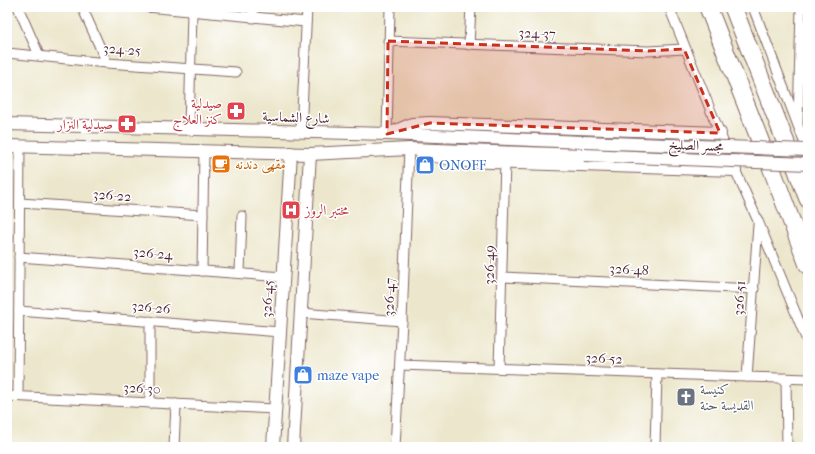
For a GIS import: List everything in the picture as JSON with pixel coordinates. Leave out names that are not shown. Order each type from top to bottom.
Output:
[{"type":"highway","points":[[708,7],[761,143]]},
{"type":"highway","points":[[733,7],[786,143]]},
{"type":"highway","points":[[802,166],[808,198]]},
{"type":"highway","points":[[771,167],[808,265]]},
{"type":"street","points":[[18,7],[39,55]]},
{"type":"street","points":[[82,7],[106,63]]},
{"type":"street","points":[[147,7],[306,22]]},
{"type":"street","points":[[253,7],[253,18]]},
{"type":"street","points":[[301,132],[307,7]]},
{"type":"street","points":[[390,7],[388,41],[388,134],[404,127],[426,123],[721,137],[684,49],[669,7]]},
{"type":"street","points":[[469,45],[471,7]]},
{"type":"street","points":[[753,7],[798,129],[806,144]]},
{"type":"street","points":[[798,129],[804,58],[801,7]]},
{"type":"street","points":[[189,129],[189,68],[192,12]]},
{"type":"street","name":"324-37","points":[[388,41],[648,51],[684,49]]},
{"type":"street","name":"324-25","points":[[7,53],[39,55],[106,63],[236,72]]},
{"type":"street","name":"شارع الشماسية","points":[[8,121],[189,129],[388,134],[584,142]]},
{"type":"street","name":"مجسر الصليخ","points":[[584,142],[806,144]]},
{"type":"street","points":[[7,146],[310,154],[409,149],[448,160],[734,168],[758,221],[808,344]]},
{"type":"street","points":[[18,396],[20,146]]},
{"type":"street","name":"مجسر الصليخ","points":[[409,149],[584,155],[802,166]]},
{"type":"street","name":"326-47","points":[[395,447],[409,149]]},
{"type":"street","points":[[202,271],[204,151]]},
{"type":"street","name":"326-45","points":[[273,447],[291,153]]},
{"type":"street","points":[[293,447],[310,154]]},
{"type":"street","name":"326-49","points":[[499,368],[505,162]]},
{"type":"street","name":"326-22","points":[[20,203],[203,215]]},
{"type":"street","points":[[240,273],[242,216]]},
{"type":"street","name":"326-51","points":[[747,377],[758,221]]},
{"type":"street","name":"326-24","points":[[20,257],[284,277]]},
{"type":"street","name":"326-48","points":[[502,277],[754,289]]},
{"type":"street","name":"326-26","points":[[19,311],[280,332]]},
{"type":"street","points":[[301,313],[402,321]]},
{"type":"street","points":[[150,321],[150,402]]},
{"type":"street","name":"326-52","points":[[400,365],[808,379]]},
{"type":"street","points":[[656,447],[657,374]]},
{"type":"street","points":[[786,378],[787,447]]},
{"type":"street","name":"326-30","points":[[7,396],[276,408]]},
{"type":"street","points":[[174,447],[176,404]]},
{"type":"highlighted area","points":[[388,41],[648,51],[684,49],[720,133],[430,123],[387,134]]},
{"type":"place","name":"صيدلية كنز العلاج","points":[[236,111]]},
{"type":"place","name":"صيدلية النزار","points":[[127,124]]},
{"type":"place","name":"مقهى دندنه","points":[[221,164]]},
{"type":"place","name":"ONOFF","points":[[425,165]]},
{"type":"place","name":"مختبر الروز","points":[[291,210]]},
{"type":"place","name":"maze vape","points":[[303,375]]},
{"type":"place","name":"كنيسة القديسة حنة","points":[[686,397]]}]
